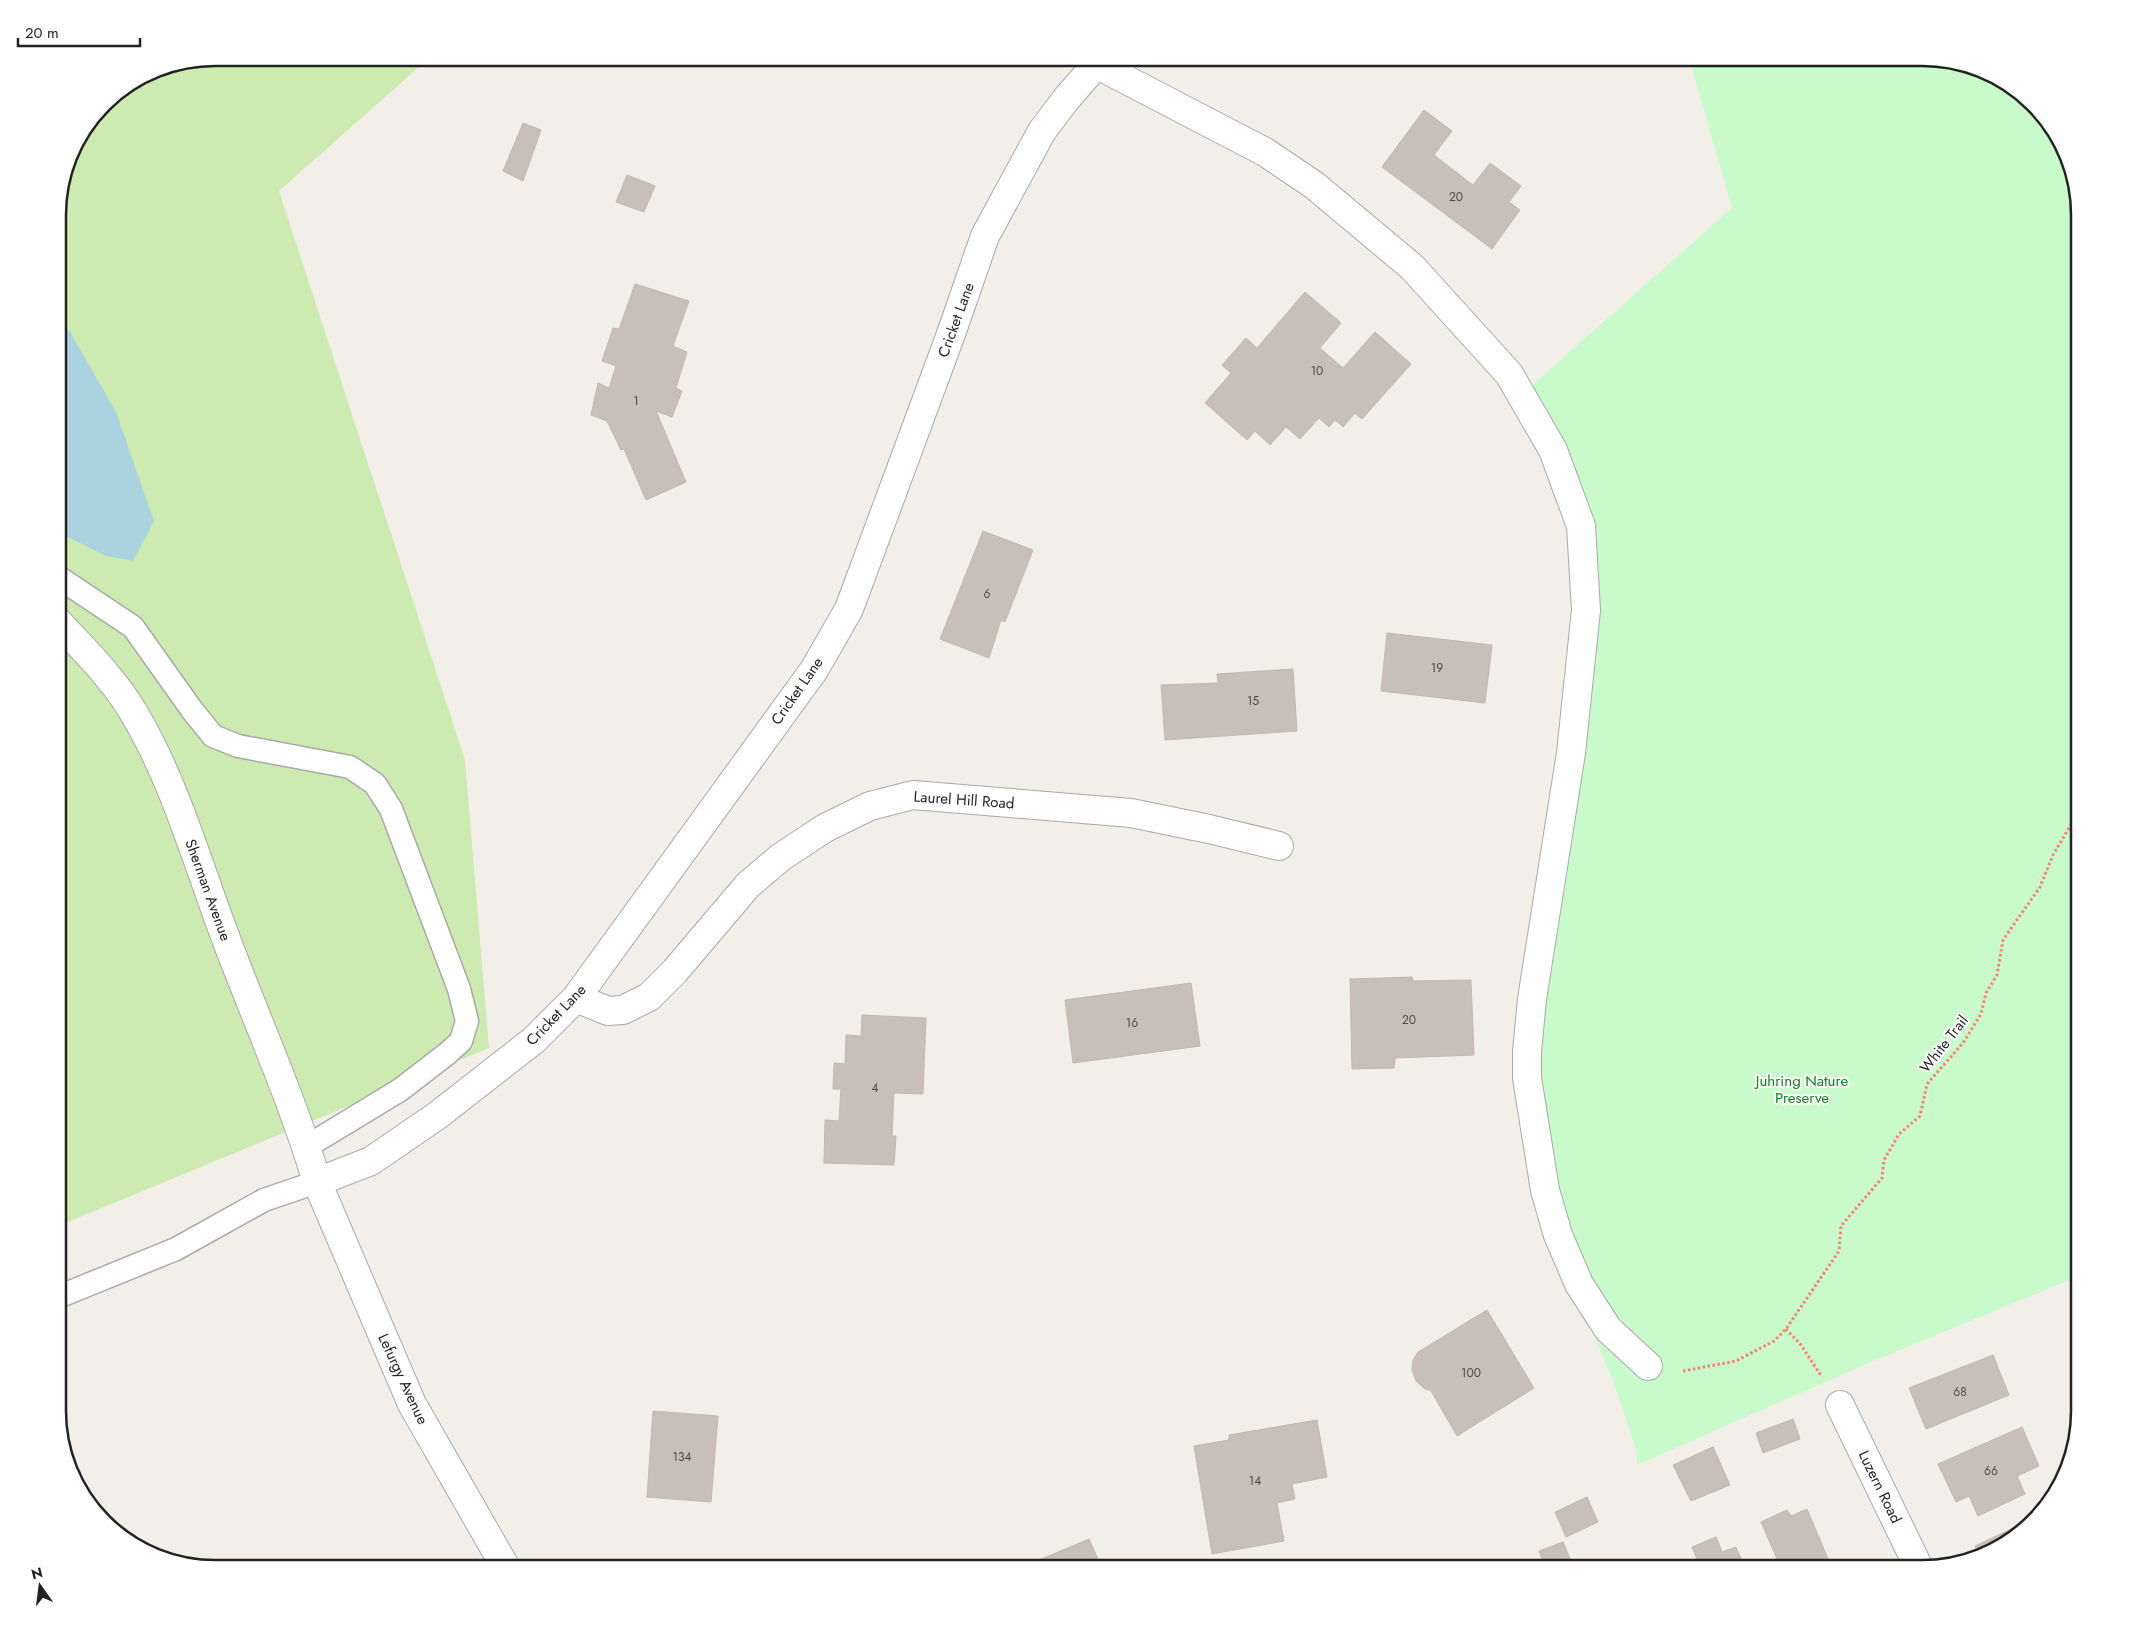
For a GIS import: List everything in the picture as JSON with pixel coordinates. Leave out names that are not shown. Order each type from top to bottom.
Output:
[{"type":"street","name":"Cricket Lane","points":[[317,1182],[371,1161],[438,1115],[534,1040],[576,998],[814,670],[849,609],[951,334],[985,236],[1042,131],[1095,66]]},
{"type":"street","points":[[1108,66],[1264,152],[1314,185],[1412,266],[1510,374],[1553,450],[1581,526],[1586,610],[1571,753],[1532,999],[1527,1052],[1527,1078],[1545,1190],[1562,1243],[1579,1284],[1608,1329],[1648,1366]]},
{"type":"street","name":"Sherman Avenue","points":[[67,632],[102,669],[134,713],[159,759],[230,951],[306,1147],[317,1182]]},
{"type":"street","name":"Laurel Hill Road","points":[[576,998],[608,1011],[623,1010],[649,997],[676,971],[748,885],[781,857],[825,828],[870,806],[913,795],[1131,813],[1279,846]]},
{"type":"street","name":"Lefurgy Avenue","points":[[317,1182],[412,1404],[501,1560]]},
{"type":"street","name":"Luzern Road","points":[[1840,1406],[1916,1560]]},
{"type":"lane","points":[[67,583],[133,627],[192,710],[213,736],[238,746],[350,767],[375,784],[390,809],[459,989],[467,1021],[461,1041],[448,1053],[400,1090],[306,1147]]},
{"type":"lane","points":[[67,1293],[176,1249],[264,1200],[317,1182]]},
{"type":"path","name":"White Trail","points":[[1648,1366],[1681,1372],[1736,1361],[1774,1341],[1786,1330],[1839,1250],[1841,1226],[1882,1178],[1884,1160],[1899,1134],[1920,1116],[1927,1084],[1963,1043],[1981,1014],[1986,993],[1996,975],[2003,940],[2040,887],[2053,855],[2071,826]]},
{"type":"path","points":[[1786,1330],[1801,1345],[1840,1406]]},
{"type":"green space","points":[[216,66],[420,66],[279,191],[465,760],[489,1048],[67,1222],[67,206],[74,168],[86,141],[103,117],[117,103],[141,86],[177,71]]},
{"type":"green space","name":"Juhring Nature Preserve","points":[[1691,66],[1921,66],[1960,71],[1996,86],[2027,110],[2046,133],[2063,168],[2068,186],[2071,216],[2071,1279],[1871,1362],[1637,1465],[1636,1449],[1616,1389],[1571,1278],[1528,1136],[1571,753],[1581,526],[1522,394],[1732,208]]},
{"type":"water","points":[[67,329],[116,412],[154,521],[133,561],[106,556],[67,536]]},
{"type":"building","points":[[1424,110],[1452,131],[1434,155],[1473,185],[1490,163],[1521,186],[1509,202],[1520,210],[1492,249],[1382,167]]},
{"type":"building","points":[[523,123],[541,130],[523,181],[503,171]]},
{"type":"building","points":[[627,175],[655,186],[644,212],[616,202]]},
{"type":"building","points":[[635,284],[689,301],[673,346],[687,352],[676,388],[682,391],[672,417],[656,411],[686,482],[646,500],[624,449],[621,450],[607,421],[591,415],[598,383],[609,388],[616,366],[602,361],[613,328],[619,329]]},
{"type":"building","points":[[1305,292],[1341,323],[1320,348],[1343,368],[1375,332],[1411,364],[1362,419],[1355,413],[1343,427],[1335,420],[1329,427],[1319,418],[1300,439],[1286,427],[1270,445],[1255,431],[1247,440],[1205,403],[1231,373],[1222,365],[1246,338],[1257,348]]},
{"type":"building","points":[[983,531],[1033,550],[1005,622],[1001,620],[989,658],[940,639]]},
{"type":"building","points":[[1387,633],[1492,645],[1485,703],[1381,691]]},
{"type":"building","points":[[1293,669],[1297,731],[1165,740],[1161,685],[1218,683],[1217,674]]},
{"type":"building","points":[[1412,977],[1413,981],[1471,980],[1474,1055],[1395,1058],[1394,1068],[1352,1069],[1350,979]]},
{"type":"building","points":[[1191,983],[1200,1046],[1073,1063],[1065,1000]]},
{"type":"building","points":[[862,1015],[926,1018],[923,1094],[894,1093],[892,1136],[896,1136],[894,1165],[824,1163],[825,1120],[839,1121],[841,1089],[833,1089],[834,1063],[845,1064],[846,1035],[861,1036]]},
{"type":"building","points":[[1487,1310],[1534,1388],[1457,1436],[1431,1391],[1425,1389],[1416,1381],[1412,1370],[1413,1360],[1418,1352]]},
{"type":"building","points":[[1993,1355],[2009,1395],[1926,1429],[1909,1388]]},
{"type":"building","points":[[653,1411],[718,1416],[711,1502],[647,1497]]},
{"type":"building","points":[[1793,1419],[1800,1439],[1763,1453],[1756,1433]]},
{"type":"building","points":[[1317,1420],[1327,1477],[1292,1484],[1295,1499],[1277,1503],[1284,1541],[1212,1554],[1194,1446],[1229,1440],[1229,1435]]},
{"type":"building","points":[[2022,1427],[2039,1466],[2017,1476],[2025,1494],[1978,1516],[1969,1496],[1956,1502],[1938,1464]]},
{"type":"building","points":[[1713,1447],[1730,1485],[1691,1501],[1673,1465]]},
{"type":"building","points":[[1587,1497],[1598,1522],[1566,1537],[1555,1512]]},
{"type":"building","points":[[1807,1509],[1829,1560],[1778,1560],[1761,1522],[1787,1510],[1791,1516]]},
{"type":"building","points":[[2014,1528],[1987,1544],[1976,1549],[1975,1546]]},
{"type":"building","points":[[1716,1537],[1722,1552],[1736,1547],[1742,1560],[1697,1560],[1692,1547]]},
{"type":"building","points":[[1089,1539],[1098,1560],[1039,1560]]},
{"type":"building","points":[[1563,1542],[1571,1560],[1542,1560],[1539,1551]]}]
